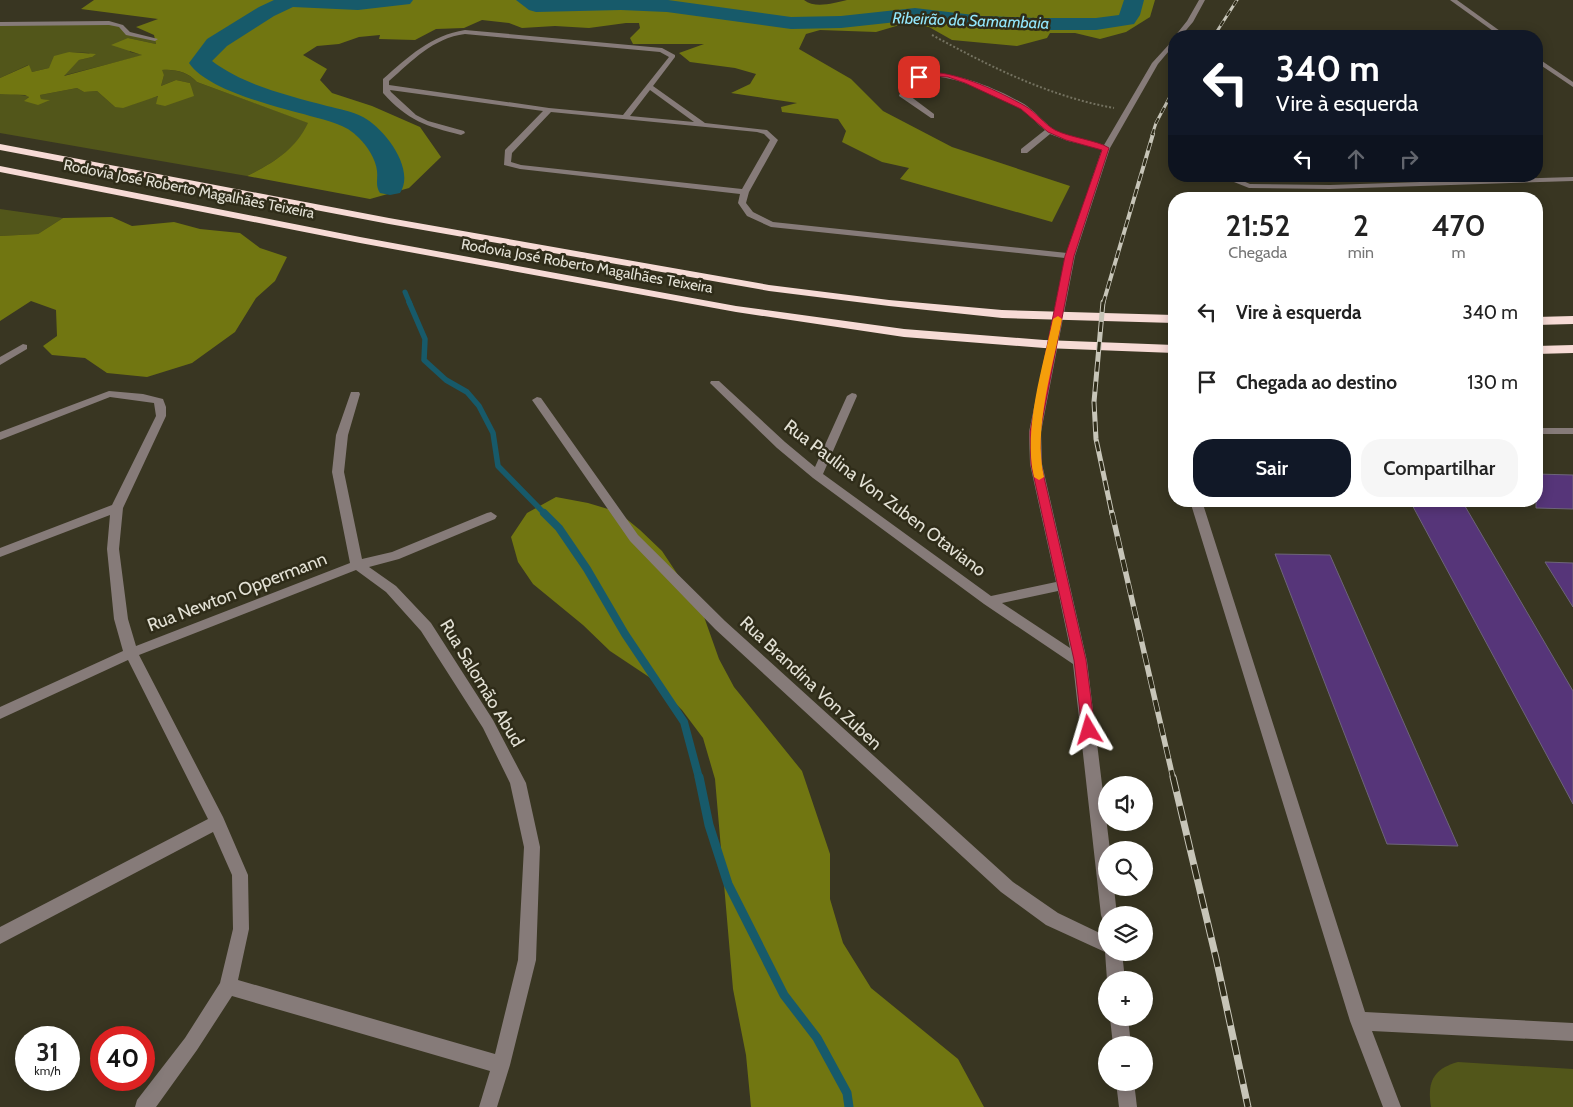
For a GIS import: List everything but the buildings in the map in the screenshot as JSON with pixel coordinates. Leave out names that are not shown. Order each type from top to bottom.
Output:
[{"type":"highway","name":"Rodovia José Roberto Magalhães Teixeira","points":[[0,147],[389,221],[769,288],[889,303],[1002,314],[1168,320]]},
{"type":"highway","name":"Rodovia José Roberto Magalhães Teixeira","points":[[0,169],[360,240],[717,306],[894,332],[995,341],[1168,348]]},
{"type":"highway","points":[[1543,321],[1573,320]]},
{"type":"highway","points":[[1543,350],[1573,349]]},
{"type":"street","points":[[1183,30],[1190,22],[1202,0]]},
{"type":"street","points":[[1453,0],[1496,30]]},
{"type":"street","points":[[0,24],[109,23],[121,26],[128,34],[155,40]]},
{"type":"street","points":[[461,133],[425,124],[413,117],[386,93],[386,80],[439,37],[451,33],[465,32],[662,50],[673,56],[625,117]]},
{"type":"street","points":[[1101,841],[1080,660],[1036,464],[1035,432],[1070,256],[1106,148],[1155,64],[1168,48]]},
{"type":"street","points":[[1543,64],[1573,85]]},
{"type":"street","points":[[931,116],[902,94],[903,88],[908,82],[919,77],[931,74],[948,76],[992,92],[1024,108],[1050,130],[1068,139],[1106,148]]},
{"type":"street","points":[[386,86],[395,89],[549,110],[767,132],[774,140],[745,192],[742,203],[750,214],[771,224],[1070,256]]},
{"type":"street","points":[[649,86],[702,124]]},
{"type":"street","points":[[549,110],[508,152],[507,163],[520,167],[745,192]]},
{"type":"street","points":[[1024,150],[1050,130]]},
{"type":"street","points":[[1543,180],[1573,179]]},
{"type":"street","points":[[1239,182],[1249,186],[1330,187],[1503,182]]},
{"type":"street","points":[[1405,182],[1409,186]]},
{"type":"street","points":[[0,362],[23,347]]},
{"type":"street","name":"Rua Paulina Von Zuben Otaviano","points":[[715,383],[781,445],[817,474],[989,601],[1080,660]]},
{"type":"street","points":[[0,436],[109,394],[143,397],[158,401],[162,406],[161,416],[117,508],[113,548],[121,619],[131,654],[217,822],[240,875],[241,929],[228,986],[191,1044],[144,1107]]},
{"type":"street","points":[[354,394],[342,435],[338,472],[358,565]]},
{"type":"street","points":[[817,474],[852,396]]},
{"type":"street","name":"Rua Brandina Von Zuben","points":[[537,400],[634,538],[720,625],[1007,887],[1052,918],[1098,940]]},
{"type":"street","points":[[1543,431],[1573,431]]},
{"type":"street","points":[[1198,507],[1359,1021],[1392,1107]]},
{"type":"street","points":[[0,553],[117,508]]},
{"type":"street","name":"Rua Newton Oppermann","points":[[0,713],[131,654],[358,565],[395,556],[491,516]]},
{"type":"street","name":"Rua Salomão Abud","points":[[358,565],[391,589],[426,627],[488,724],[518,783],[532,847],[527,960],[501,1065],[488,1107]]},
{"type":"street","name":"Rua Paulina Von Zuben Otaviano","points":[[989,601],[1062,585]]},
{"type":"street","points":[[0,936],[217,822]]},
{"type":"street","points":[[228,986],[501,1065]]},
{"type":"street","points":[[1359,1021],[1573,1032]]},
{"type":"street","points":[[1126,1091],[1128,1107]]},
{"type":"path","points":[[932,35],[1048,92],[1079,102],[1127,110]]},
{"type":"green space","points":[[85,22],[121,26],[128,34],[155,39],[156,44],[128,38],[130,52],[144,55],[62,76],[79,60],[92,57],[89,53],[69,52],[49,68],[32,72],[28,65],[0,78],[0,24]]},
{"type":"green space","points":[[161,70],[180,72],[197,82],[309,123],[297,141],[282,155],[247,176],[0,133],[0,94],[2,93],[29,96],[25,101],[49,100],[41,99],[40,95],[77,88],[84,92],[97,91],[115,107],[131,105],[143,100],[191,88],[190,83],[176,80],[161,86],[164,75]]},
{"type":"green space","points":[[0,209],[63,218],[38,234],[0,236]]},
{"type":"green space","points":[[1458,1062],[1573,1069],[1573,1107],[1431,1107],[1431,1084],[1437,1073],[1443,1068]]},
{"type":"shaded area","points":[[94,0],[804,0],[808,3],[819,5],[847,0],[1155,0],[1150,17],[1126,32],[1100,39],[1075,33],[1050,33],[1047,38],[1017,46],[952,40],[929,27],[903,24],[876,32],[820,30],[806,34],[799,49],[851,79],[883,111],[952,147],[1070,186],[1052,222],[900,179],[909,168],[882,162],[842,142],[846,131],[838,119],[782,112],[781,107],[797,103],[731,93],[750,84],[756,74],[735,68],[690,62],[679,53],[704,44],[633,44],[630,38],[640,28],[639,23],[589,28],[555,26],[522,28],[509,23],[482,20],[464,28],[436,29],[415,40],[379,39],[380,35],[359,37],[339,44],[317,46],[303,55],[327,69],[320,80],[332,93],[372,106],[420,127],[441,157],[409,188],[370,199],[247,176],[282,155],[297,141],[308,123],[197,82],[181,72],[172,70],[162,70],[164,75],[161,86],[176,80],[190,83],[194,96],[165,106],[156,104],[158,96],[123,108],[115,107],[97,91],[84,92],[77,88],[40,95],[41,99],[50,100],[38,105],[24,101],[29,97],[25,95],[0,94],[0,78],[29,65],[32,72],[49,68],[54,56],[69,52],[96,54],[79,60],[64,76],[142,55],[111,45],[128,38],[156,44],[154,35],[136,27],[158,19],[81,9]]},
{"type":"shaded area","points":[[112,217],[132,226],[174,222],[200,229],[240,233],[260,248],[287,257],[275,281],[256,298],[235,332],[192,363],[147,377],[107,373],[85,358],[52,355],[43,346],[57,336],[56,310],[31,301],[0,321],[0,236],[38,234],[63,218]]},
{"type":"shaded area","points":[[556,497],[588,503],[618,512],[662,551],[678,575],[697,597],[719,659],[734,687],[802,771],[830,854],[830,899],[843,943],[871,988],[958,1059],[984,1107],[751,1107],[746,1055],[733,989],[715,779],[703,738],[682,710],[649,677],[610,651],[583,625],[533,584],[518,562],[511,537],[527,513]]},
{"type":"waterway","name":"Ribeirão da Samambaia","points":[[390,187],[391,170],[385,156],[374,138],[359,125],[343,117],[254,92],[225,80],[200,63],[214,44],[266,11],[279,5],[293,1],[358,4],[403,0]]},
{"type":"waterway","name":"Ribeirão da Samambaia","points":[[526,0],[536,6],[621,4],[667,6],[791,23],[841,22],[915,14],[982,22],[1037,24],[1096,24],[1127,20],[1134,0]]},
{"type":"waterway","points":[[405,292],[410,304]]},
{"type":"waterway","points":[[409,302],[425,339],[424,360],[446,380],[467,392],[479,406],[493,433],[498,466],[545,514]]},
{"type":"waterway","points":[[545,514],[559,528],[587,569],[625,634],[684,722],[699,778]]},
{"type":"waterway","points":[[699,777],[709,825],[728,884],[784,995],[817,1038],[847,1093],[849,1107]]},
{"type":"railway","points":[[1218,30],[1237,0]]},
{"type":"railway","points":[[1152,135],[1168,100]]},
{"type":"railway","points":[[1103,304],[1153,134]]},
{"type":"railway","points":[[1103,302],[1094,402],[1096,439],[1112,514]]},
{"type":"railway","points":[[1112,513],[1173,778]]},
{"type":"railway","points":[[1173,777],[1216,958],[1248,1107]]},
{"type":"slow traffic","points":[[1039,477],[1036,464],[1035,432],[1058,319]]},
{"type":"route","points":[[919,77],[931,74],[948,76],[968,82],[1024,108],[1050,130],[1068,139],[1106,148],[1070,256],[1035,432],[1036,464],[1080,660],[1089,730]]}]
